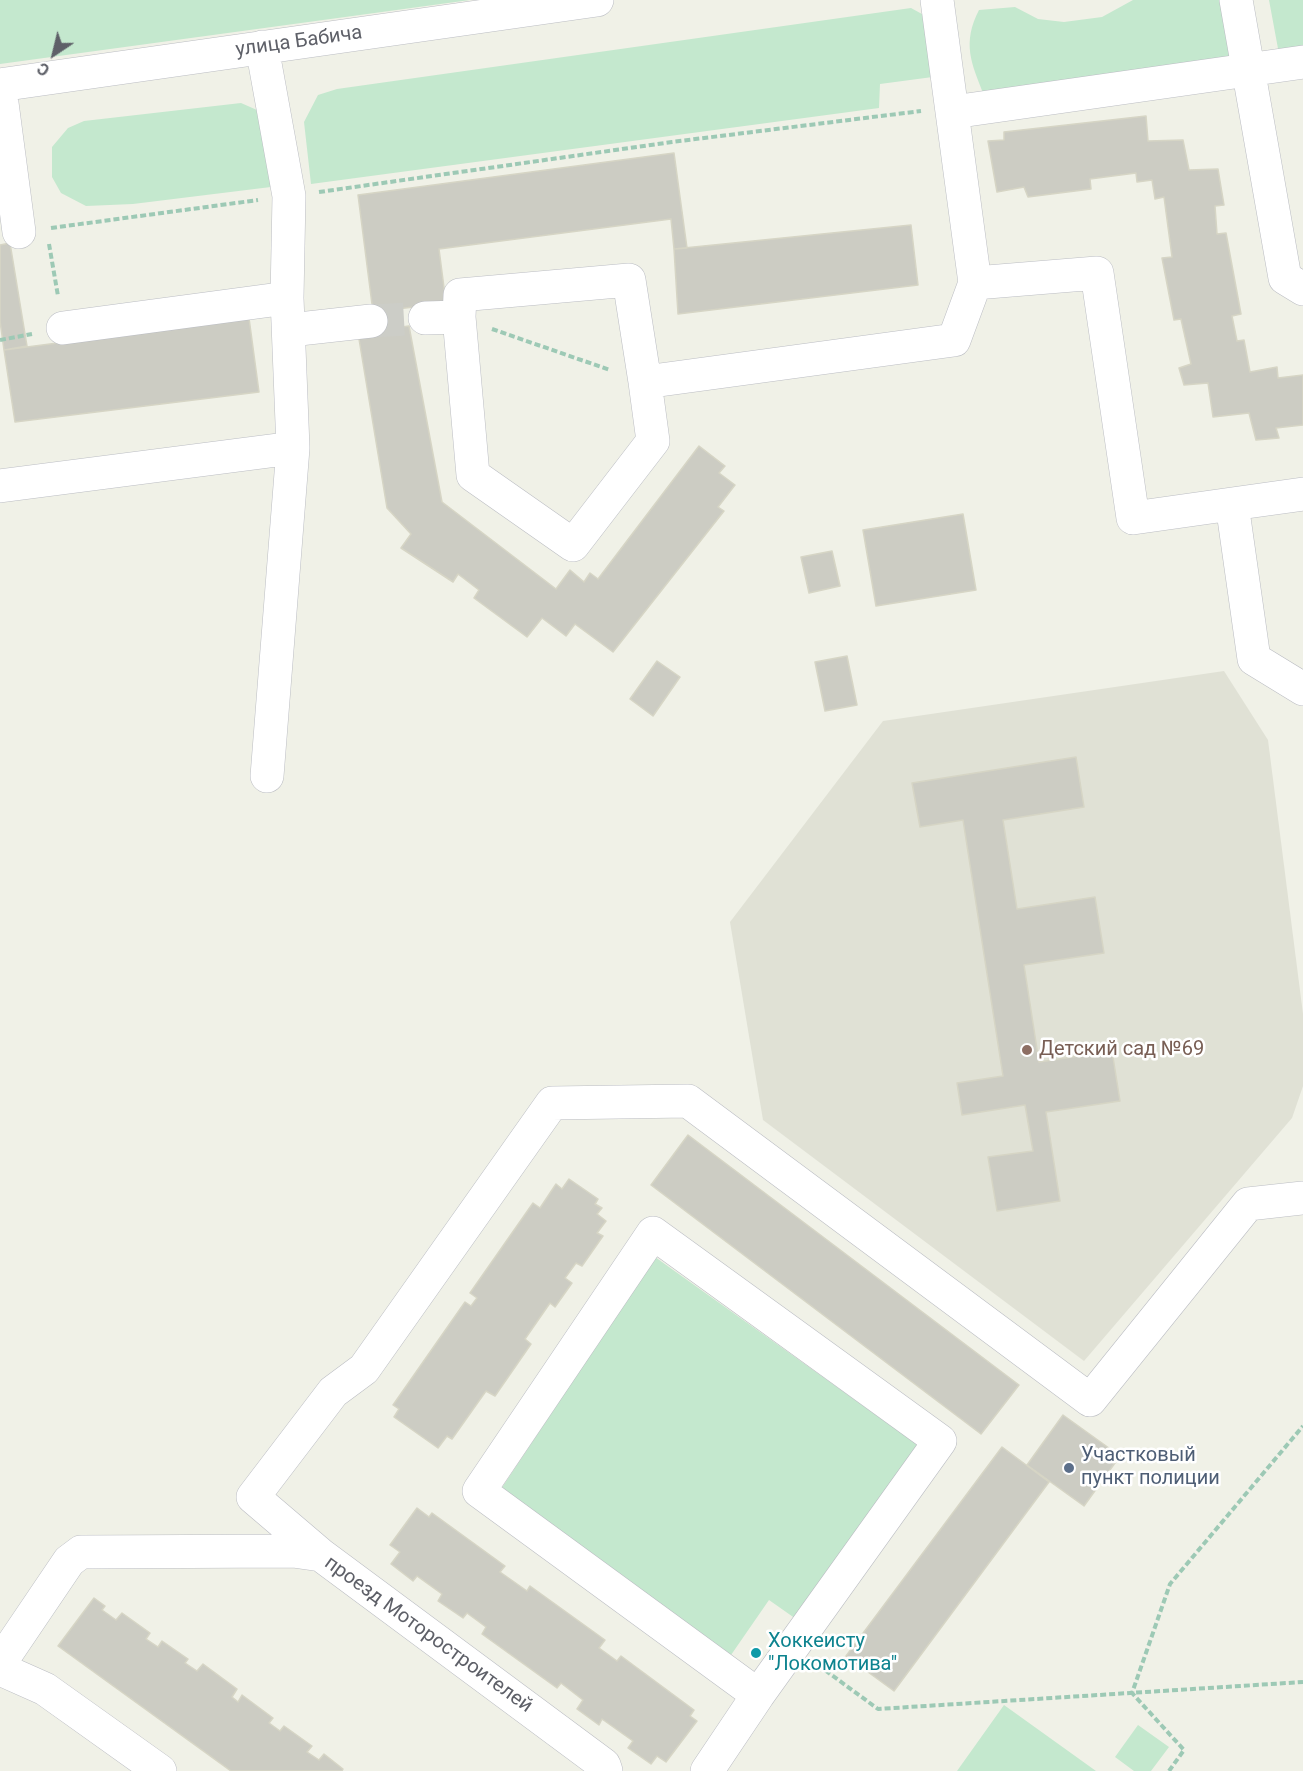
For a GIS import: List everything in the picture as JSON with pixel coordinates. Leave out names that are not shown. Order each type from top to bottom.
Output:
[{"type":"street","name":"улица Бабича","points":[[0,86],[597,0]]},
{"type":"street","points":[[645,382],[954,340],[975,283],[937,0]]},
{"type":"street","points":[[1236,0],[1285,278],[1303,289]]},
{"type":"street","points":[[262,47],[289,196],[287,298],[293,448],[267,776]]},
{"type":"street","points":[[953,112],[1303,62]]},
{"type":"street","points":[[0,86],[33,230]]},
{"type":"street","points":[[975,283],[1097,273],[1133,518],[1303,494]]},
{"type":"street","points":[[629,280],[653,441],[573,545],[473,475],[459,317],[460,295],[629,280]]},
{"type":"street","points":[[63,328],[287,298]]},
{"type":"street","points":[[425,318],[459,317]]},
{"type":"street","points":[[290,330],[370,321]]},
{"type":"street","points":[[0,486],[293,448]]},
{"type":"street","points":[[1232,504],[1254,659],[1303,689]]},
{"type":"street","points":[[321,1555],[254,1497],[333,1392],[364,1369],[552,1102],[688,1101],[1090,1400],[1248,1204],[1303,1198]]},
{"type":"street","points":[[717,1767],[758,1695],[940,1441],[653,1233],[479,1491],[758,1695]]},
{"type":"street","name":"проезд Моторостроителей","points":[[0,1663],[69,1561],[81,1552],[293,1551],[321,1555],[604,1765],[606,1771]]},
{"type":"street","points":[[0,1669],[45,1689],[160,1771]]},
{"type":"path","points":[[63,328],[33,230],[916,110],[953,112]]},
{"type":"path","points":[[459,317],[645,382]]},
{"type":"path","points":[[1132,1693],[1170,1584],[1303,1426]]},
{"type":"path","points":[[793,1647],[878,1709],[1303,1682]]},
{"type":"path","points":[[1132,1693],[1184,1750],[1169,1771]]},
{"type":"shaded area","name":"Детский сад №69","points":[[1224,671],[1268,740],[1303,1014],[1303,1086],[1292,1118],[1084,1361],[763,1120],[730,922],[883,721]]},
{"type":"green space","points":[[0,0],[470,0],[0,64]]},
{"type":"green space","points":[[1133,0],[1227,0],[1242,59],[984,95],[970,53],[971,33],[979,10],[1015,7],[1038,19],[1064,22],[1102,17]]},
{"type":"green space","points":[[1269,0],[1303,0],[1303,51],[1279,54]]},
{"type":"green space","points":[[911,8],[931,19],[940,76],[880,84],[879,108],[311,184],[304,122],[318,95],[337,89]]},
{"type":"green space","points":[[241,103],[257,110],[279,186],[133,204],[86,206],[61,193],[52,177],[52,147],[68,128],[84,121]]},
{"type":"green space","points":[[655,1257],[918,1445],[796,1619],[769,1600],[731,1655],[501,1489]]},
{"type":"green space","points":[[1004,1705],[1096,1771],[957,1771]]},
{"type":"green space","points":[[1138,1725],[1169,1747],[1151,1771],[1134,1771],[1115,1757]]},
{"type":"building","points":[[1146,116],[1148,141],[1183,140],[1189,170],[1218,169],[1224,205],[1215,206],[1217,234],[1226,233],[1241,314],[1232,316],[1237,341],[1244,340],[1250,372],[1277,367],[1278,378],[1303,375],[1303,425],[1276,428],[1279,438],[1256,440],[1249,413],[1213,417],[1208,383],[1184,385],[1179,368],[1191,364],[1181,319],[1174,320],[1162,258],[1172,257],[1164,197],[1155,199],[1152,180],[1137,182],[1136,173],[1090,179],[1091,189],[1028,197],[1024,187],[997,192],[988,141],[1004,140],[1004,132]]},
{"type":"building","points":[[674,153],[687,248],[674,249],[671,219],[439,249],[446,303],[373,312],[358,195]]},
{"type":"building","points":[[911,225],[918,285],[678,314],[674,249]]},
{"type":"building","points":[[10,243],[27,346],[4,350],[0,321],[0,245]]},
{"type":"building","points":[[249,318],[259,392],[15,422],[4,350]]},
{"type":"building","points":[[409,326],[442,502],[556,589],[570,570],[584,582],[590,573],[598,579],[699,446],[725,466],[719,473],[735,485],[718,507],[724,511],[613,652],[575,624],[566,636],[542,618],[527,637],[474,598],[479,590],[458,574],[453,582],[401,548],[411,534],[387,508],[358,333]]},
{"type":"building","points":[[963,514],[976,590],[876,606],[863,530]]},
{"type":"building","points":[[832,551],[840,586],[809,593],[801,557]]},
{"type":"building","points":[[847,656],[857,705],[825,711],[815,662]]},
{"type":"building","points":[[657,661],[680,677],[653,716],[630,699]]},
{"type":"building","points":[[1076,757],[1084,807],[1003,820],[1017,909],[1095,897],[1104,953],[1024,965],[1039,1062],[1112,1051],[1120,1101],[1046,1112],[1060,1201],[997,1211],[988,1157],[1033,1151],[1025,1105],[962,1115],[957,1083],[1003,1076],[963,820],[920,827],[912,783]]},
{"type":"building","points":[[688,1135],[1019,1385],[981,1434],[651,1185]]},
{"type":"building","points":[[569,1179],[598,1199],[595,1204],[602,1208],[597,1214],[606,1221],[597,1233],[603,1236],[582,1266],[576,1263],[565,1278],[572,1283],[555,1307],[550,1303],[525,1339],[531,1344],[495,1396],[486,1391],[452,1439],[447,1436],[438,1448],[394,1417],[399,1409],[393,1405],[465,1302],[471,1306],[477,1298],[470,1293],[533,1203],[540,1208],[556,1184],[562,1189]]},
{"type":"building","points":[[1063,1415],[1120,1456],[1084,1506],[1027,1465]]},
{"type":"building","points":[[1002,1447],[1049,1482],[894,1691],[846,1656]]},
{"type":"building","points":[[417,1508],[429,1517],[432,1513],[505,1566],[500,1572],[527,1591],[530,1586],[605,1640],[599,1648],[617,1661],[621,1656],[694,1710],[690,1716],[697,1721],[666,1762],[657,1756],[651,1764],[628,1748],[633,1741],[602,1719],[599,1725],[577,1709],[583,1700],[561,1683],[557,1688],[482,1634],[486,1627],[467,1613],[463,1618],[438,1601],[442,1594],[417,1576],[413,1581],[391,1564],[400,1552],[390,1545]]},
{"type":"building","points":[[94,1598],[105,1606],[102,1610],[116,1620],[122,1613],[150,1633],[146,1639],[158,1647],[162,1641],[188,1659],[185,1663],[197,1671],[203,1664],[237,1689],[232,1697],[238,1702],[242,1695],[273,1718],[269,1723],[280,1731],[284,1726],[312,1746],[307,1752],[319,1760],[324,1754],[343,1769],[342,1771],[231,1771],[58,1646]]},
{"type":"tunnel","points":[[371,321],[425,318]]},
{"type":"place","name":"Детский сад №69","points":[[1027,1050]]},
{"type":"place","name":"Участковый пункт полиции","points":[[1069,1468]]},
{"type":"place","name":"Хоккеисту \"Локомотива\"","points":[[756,1653]]}]
